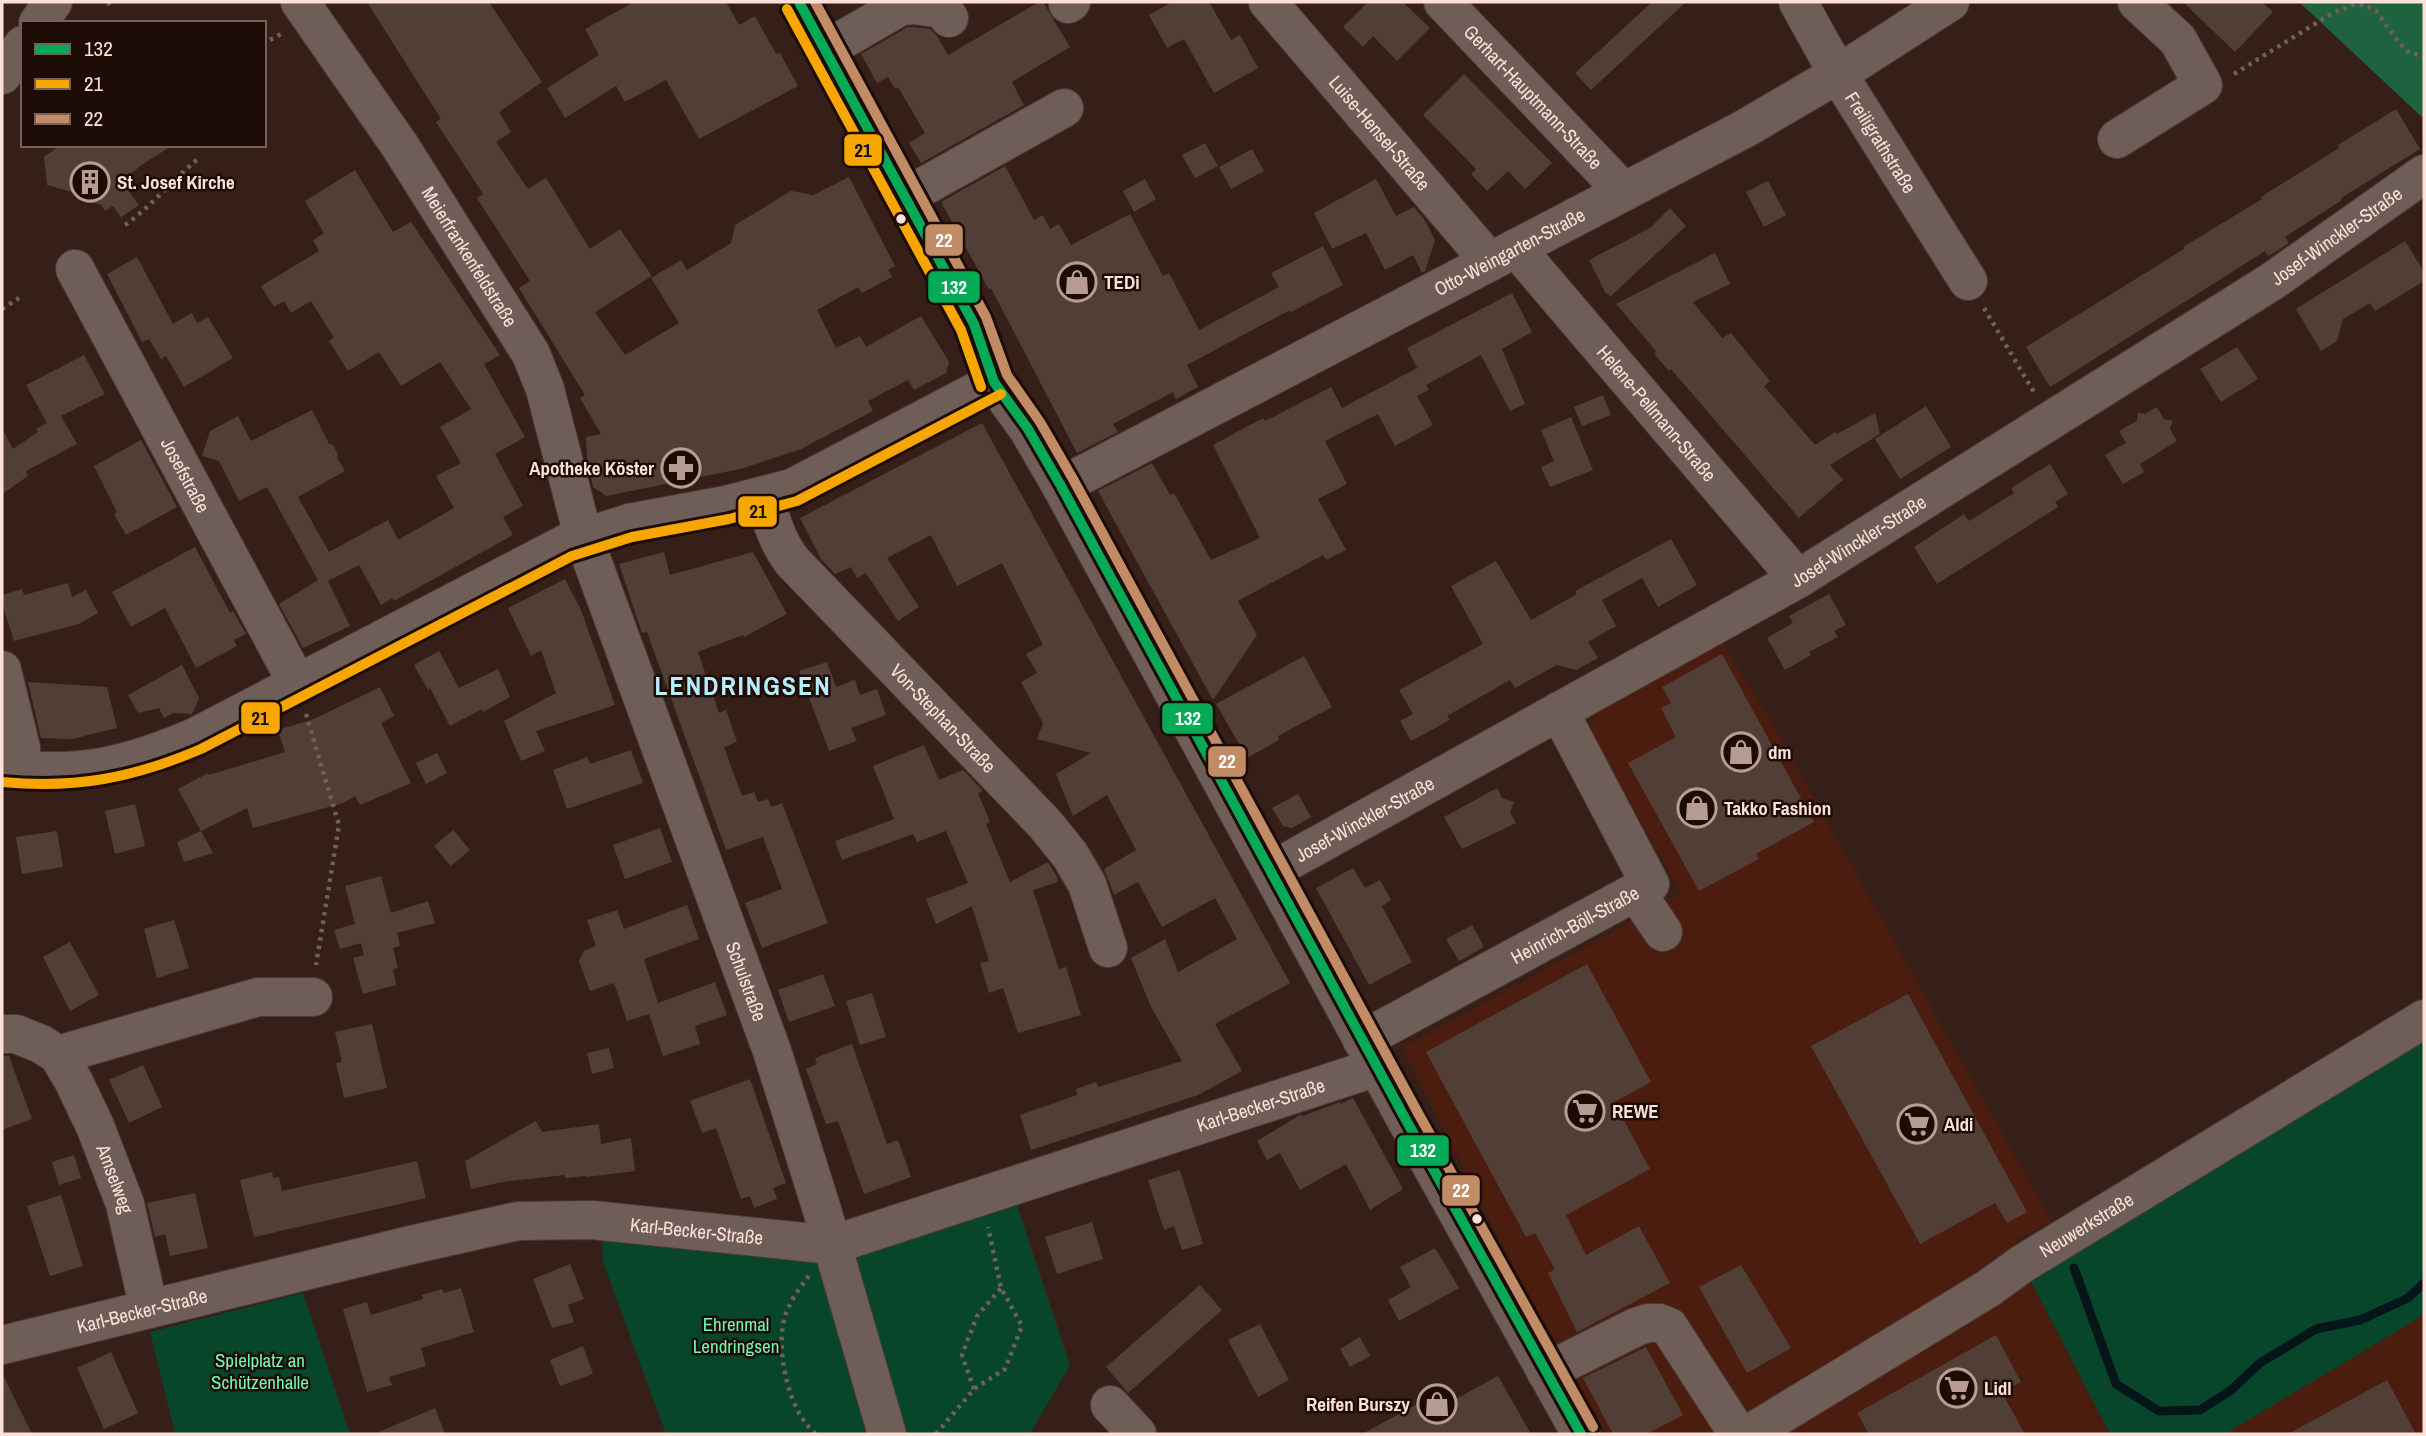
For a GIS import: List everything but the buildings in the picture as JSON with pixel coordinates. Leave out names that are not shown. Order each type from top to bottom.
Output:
[{"type":"street","points":[[39,21],[53,2]]},
{"type":"street","name":"Meierfrankenfeldstraße","points":[[300,2],[400,146],[531,354],[545,389],[583,536]]},
{"type":"street","points":[[799,2],[974,324],[994,382],[1028,429],[1061,486],[1370,1054],[1581,1434]]},
{"type":"street","name":"Luise-Hensel-Straße","points":[[1268,2],[1503,255]]},
{"type":"street","name":"Gerhart-Hauptmann-Straße","points":[[1443,2],[1624,192]]},
{"type":"street","name":"Freiligrathstraße","points":[[1798,2],[1838,74],[1968,281]]},
{"type":"street","name":"Otto-Weingarten-Straße","points":[[1061,486],[1746,128],[1838,74],[1950,2]]},
{"type":"street","points":[[2117,139],[2203,85],[2178,40],[2137,2]]},
{"type":"street","points":[[825,50],[901,6],[943,9],[949,18]]},
{"type":"street","points":[[2,75],[21,48]]},
{"type":"street","points":[[905,197],[1064,108]]},
{"type":"street","name":"Josef-Winckler-Straße","points":[[1271,870],[1798,579],[2052,422],[2271,282],[2424,174]]},
{"type":"street","name":"Helene-Pellmann-Straße","points":[[1503,255],[1798,579]]},
{"type":"street","name":"Josefstraße","points":[[75,269],[297,683]]},
{"type":"street","points":[[2,670],[21,748],[11,769],[93,770],[127,763],[195,737],[524,564],[583,536],[629,523],[765,496],[792,488],[994,382]]},
{"type":"street","name":"Von-Stephan-Straße","points":[[765,496],[773,530],[792,561],[1026,804],[1070,855],[1087,884],[1108,948]]},
{"type":"street","name":"Schulstraße","points":[[583,536],[772,1051],[887,1434]]},
{"type":"street","name":"Heinrich-Böll-Straße","points":[[1370,1054],[1650,884],[1559,711]]},
{"type":"street","points":[[1636,892],[1663,932]]},
{"type":"street","points":[[2,1034],[16,1034],[41,1044],[58,1055],[258,997],[313,997]]},
{"type":"street","name":"Neuwerkstraße","points":[[1749,1434],[2424,1018]]},
{"type":"street","name":"Karl-Becker-Straße","points":[[2,1345],[518,1221],[592,1220],[832,1245],[978,1198],[1370,1054]]},
{"type":"street","name":"Amselweg","points":[[58,1055],[74,1080],[121,1193],[149,1309]]},
{"type":"street","points":[[1546,1371],[1636,1327],[1659,1323],[1669,1327],[1738,1434]]},
{"type":"street","points":[[1110,1405],[1137,1434]]},
{"type":"path","points":[[2203,85],[2233,75],[2332,14],[2352,5],[2365,5],[2376,11],[2407,51],[2424,57]]},
{"type":"path","points":[[125,225],[198,159]]},
{"type":"path","points":[[1968,281],[2052,422]]},
{"type":"path","points":[[2,309],[19,298]]},
{"type":"path","points":[[297,683],[339,825],[315,966],[313,997]]},
{"type":"path","points":[[936,1434],[974,1389],[1005,1368],[1022,1326],[1001,1287],[990,1232],[978,1198]]},
{"type":"path","points":[[816,1434],[808,1429],[793,1401],[780,1344],[786,1314],[800,1287],[832,1245]]},
{"type":"path","points":[[974,1389],[962,1355],[977,1316],[1001,1287]]},
{"type":"shaded area","points":[[1719,638],[1769,718],[2052,1222],[2016,1240],[2022,1263],[2110,1434],[1607,1434],[1524,1287],[1402,1048],[1681,894],[1592,733],[1594,712]]},
{"type":"shaded area","points":[[2424,1315],[2424,1434],[2225,1434]]},
{"type":"green space","points":[[2299,2],[2424,2],[2424,119]]},
{"type":"green space","points":[[2424,1019],[2424,1315],[2225,1434],[2110,1434],[2022,1264]]},
{"type":"green space","name":"Ehrenmal Lendringsen","points":[[1011,1187],[1070,1365],[1030,1434],[666,1434],[603,1262],[602,1237],[832,1245]]},
{"type":"green space","name":"Spielplatz an Schützenhalle","points":[[303,1293],[350,1434],[175,1434],[150,1332]]},
{"type":"waterway","points":[[2074,1268],[2116,1384],[2159,1411],[2200,1410],[2230,1391],[2260,1363],[2316,1329],[2360,1320],[2408,1298],[2424,1283]]},
{"type":"transit line","name":"132","points":[[799,2],[974,324],[994,382],[1028,429],[1061,486],[1406,1120],[1581,1434]]},
{"type":"transit line","name":"22","points":[[815,2],[986,317],[1007,375],[1040,422],[1073,479],[1418,1113],[1593,1427]]},
{"type":"transit line","name":"21","points":[[787,9],[961,330],[981,387]]},
{"type":"transit line","name":"21","points":[[2,782],[55,784],[104,779],[176,759],[201,749],[572,556],[632,537],[729,519],[797,501],[1001,394]]},
{"type":"place","name":"St. Josef Kirche","points":[[90,182]]},
{"type":"place","name":"TEDi","points":[[1077,282]]},
{"type":"place","name":"Apotheke Köster","points":[[681,468]]},
{"type":"place","name":"dm","points":[[1741,752]]},
{"type":"place","name":"Takko Fashion","points":[[1697,808]]},
{"type":"place","name":"REWE","points":[[1585,1111]]},
{"type":"place","name":"Aldi","points":[[1917,1124]]},
{"type":"place","name":"Lidl","points":[[1957,1388]]},
{"type":"place","name":"Reifen Burszy","points":[[1437,1404]]},
{"type":"district","name":"LENDRINGSEN","points":[[743,686]]}]
